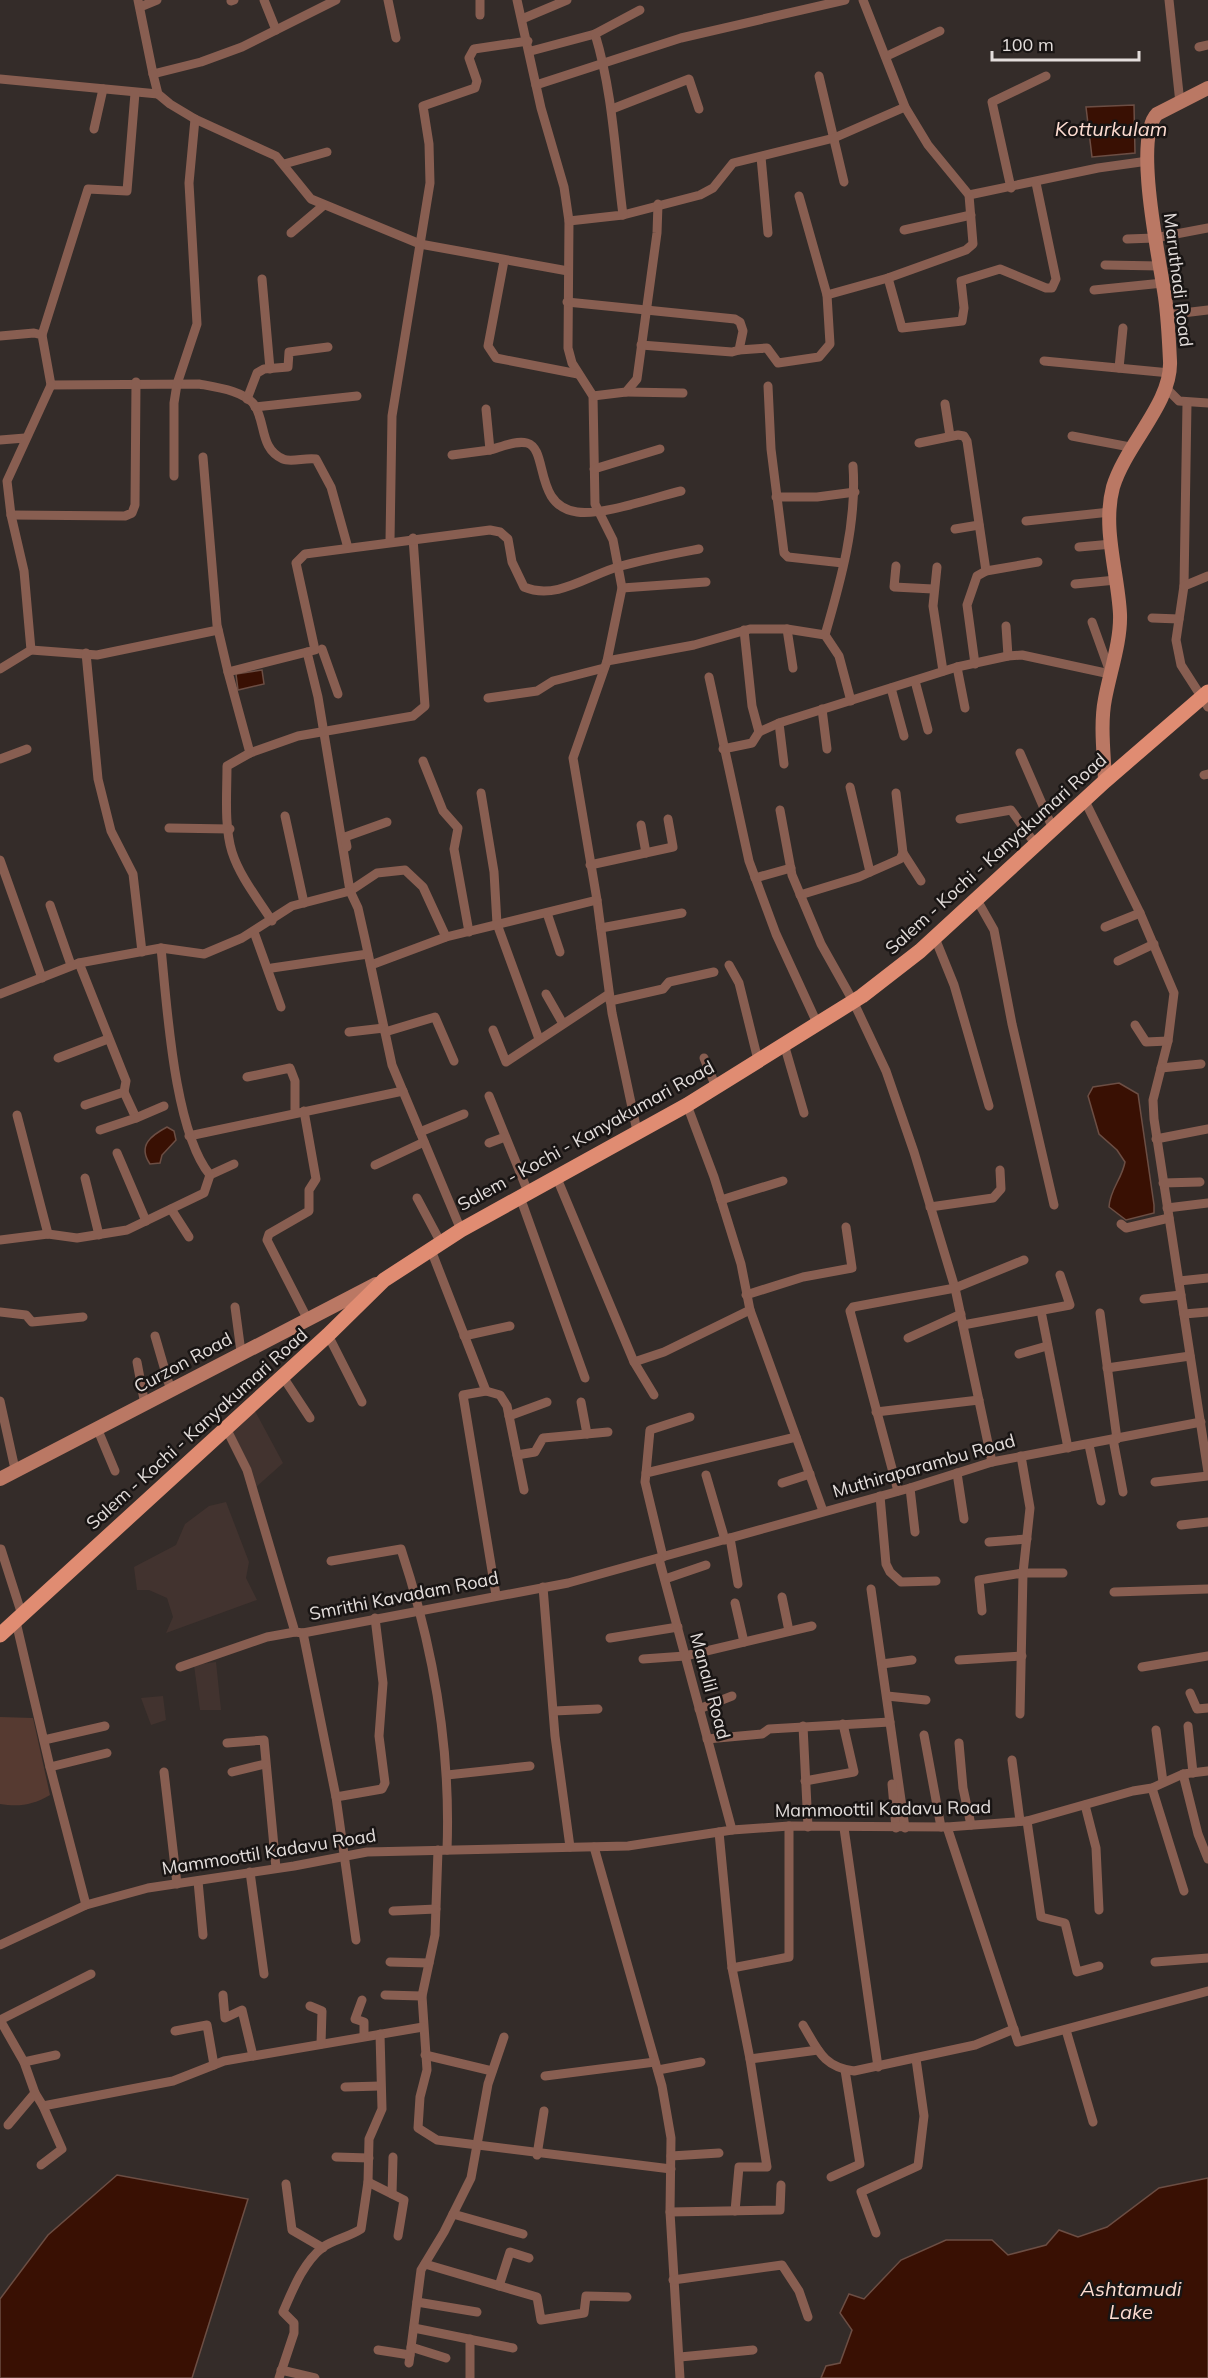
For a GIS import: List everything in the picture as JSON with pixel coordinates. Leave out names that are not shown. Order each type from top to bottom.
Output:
[{"type":"main road","name":"Maruthadi Road","points":[[1105,781],[1104,702],[1120,616],[1110,512],[1113,489],[1130,447],[1167,389],[1170,373],[1163,283],[1148,195],[1148,132],[1151,120],[1208,88]]},
{"type":"main road","name":"Salem - Kochi - Kanyakumari Road","points":[[0,1635],[283,1377],[384,1280],[461,1230],[687,1105],[853,1001],[935,938],[1084,799],[1206,699]]},
{"type":"main road","name":"Curzon Road","points":[[0,1479],[15,1469],[145,1405],[241,1352],[384,1280]]},
{"type":"street","points":[[157,0],[139,4],[158,94]]},
{"type":"street","points":[[264,0],[276,30]]},
{"type":"street","points":[[153,74],[232,51],[336,0]]},
{"type":"street","points":[[388,0],[396,38]]},
{"type":"street","points":[[480,0],[480,15]]},
{"type":"street","points":[[518,0],[531,51],[536,85],[564,187],[569,220],[568,348],[578,374],[593,396],[595,504],[613,540],[622,588],[605,664],[573,758],[597,900],[610,997],[637,1131]]},
{"type":"street","points":[[522,19],[567,0]]},
{"type":"street","points":[[536,85],[681,38],[845,0]]},
{"type":"street","points":[[827,295],[888,278],[966,250],[973,244],[969,195],[928,145],[905,107],[887,56],[863,0]]},
{"type":"street","points":[[1169,0],[1180,103]]},
{"type":"street","points":[[531,51],[595,34],[640,10]]},
{"type":"street","points":[[887,56],[940,31]]},
{"type":"street","points":[[595,34],[604,63],[612,109],[623,215]]},
{"type":"street","points":[[390,541],[392,416],[431,170],[423,106],[476,88],[477,81],[469,58],[474,49],[528,41]]},
{"type":"street","points":[[819,76],[844,182]]},
{"type":"street","points":[[1011,188],[992,102],[1046,76]]},
{"type":"street","points":[[0,79],[158,94],[195,120],[276,156],[303,193],[324,205],[420,244],[568,272]]},
{"type":"street","points":[[612,109],[689,79],[699,109]]},
{"type":"street","points":[[94,129],[103,89]]},
{"type":"street","points":[[30,650],[24,571],[11,515],[7,481],[51,385],[42,335],[88,189],[128,191],[135,93]]},
{"type":"street","points":[[569,220],[623,215],[658,204],[700,195],[713,188],[733,164],[834,138],[905,107]]},
{"type":"street","points":[[174,476],[173,423],[177,384],[198,324],[189,183],[195,120]]},
{"type":"street","points":[[284,164],[327,152]]},
{"type":"street","points":[[761,158],[768,233]]},
{"type":"street","points":[[969,195],[1036,183],[1098,168],[1148,161]]},
{"type":"street","points":[[888,278],[902,328],[962,321],[964,308],[962,281],[1000,269],[1046,288],[1052,288],[1056,279],[1036,183]]},
{"type":"street","points":[[641,345],[732,352],[767,348],[778,363],[819,357],[830,344],[827,295],[799,196]]},
{"type":"street","points":[[626,392],[637,379],[655,246],[658,204]]},
{"type":"street","points":[[291,233],[324,205]]},
{"type":"street","points":[[904,230],[971,215]]},
{"type":"street","points":[[1127,239],[1155,238],[1208,228]]},
{"type":"street","points":[[504,261],[488,346],[491,353],[496,358],[578,374]]},
{"type":"street","points":[[1104,265],[1160,266]]},
{"type":"street","points":[[262,279],[270,369]]},
{"type":"street","points":[[1094,290],[1163,283]]},
{"type":"street","points":[[567,302],[735,319],[740,322],[743,331],[739,350]]},
{"type":"street","points":[[1166,315],[1208,310]]},
{"type":"street","points":[[1119,368],[1123,328]]},
{"type":"street","points":[[0,336],[34,333],[42,335]]},
{"type":"street","points":[[247,399],[257,373],[270,369],[288,368],[289,352],[328,346]]},
{"type":"street","points":[[1044,361],[1170,373]]},
{"type":"street","points":[[51,385],[66,387],[136,382],[199,384],[223,389],[247,399],[255,406],[264,440],[274,452],[284,460],[316,459],[331,487],[348,548]]},
{"type":"street","points":[[11,515],[125,516],[132,513],[135,505],[136,382]]},
{"type":"street","points":[[768,386],[782,548],[788,556],[843,563]]},
{"type":"street","points":[[1167,389],[1179,401],[1208,403]]},
{"type":"street","points":[[593,396],[626,392],[683,393]]},
{"type":"street","points":[[255,406],[357,396]]},
{"type":"street","points":[[1187,403],[1184,586],[1179,619],[1178,652],[1181,665],[1206,699]]},
{"type":"street","points":[[945,404],[950,436]]},
{"type":"street","points":[[486,409],[490,450]]},
{"type":"street","points":[[919,443],[950,436],[964,436],[967,441],[986,572]]},
{"type":"street","points":[[1072,436],[1130,447]]},
{"type":"street","points":[[0,440],[25,438]]},
{"type":"street","points":[[452,455],[490,450],[524,442],[532,446],[538,456],[545,487],[558,504],[577,512],[599,511],[681,490]]},
{"type":"street","points":[[594,469],[660,449]]},
{"type":"street","points":[[202,457],[218,630],[250,753]]},
{"type":"street","points":[[851,701],[839,656],[825,635],[843,563],[855,492],[853,466]]},
{"type":"street","points":[[776,497],[855,492]]},
{"type":"street","points":[[1026,521],[1110,512]]},
{"type":"street","points":[[955,529],[979,525]]},
{"type":"street","points":[[228,672],[315,650],[296,563],[305,554],[413,538],[490,530],[500,532],[508,539],[512,562],[524,587],[534,591],[579,584],[618,566],[699,549]]},
{"type":"street","points":[[272,921],[245,881],[232,850],[227,766],[250,753],[298,736],[413,716],[425,706],[413,538]]},
{"type":"street","points":[[1079,547],[1112,544]]},
{"type":"street","points":[[975,664],[967,605],[977,576],[986,572],[1038,562]]},
{"type":"street","points":[[896,566],[894,587],[933,589]]},
{"type":"street","points":[[937,567],[933,589],[934,627],[943,671]]},
{"type":"street","points":[[1184,586],[1208,576]]},
{"type":"street","points":[[1075,584],[1116,580]]},
{"type":"street","points":[[622,588],[706,582]]},
{"type":"street","points":[[1152,618],[1179,619]]},
{"type":"street","points":[[1092,622],[1110,674]]},
{"type":"street","points":[[1006,626],[1008,656]]},
{"type":"street","points":[[0,669],[30,650],[97,655],[218,630]]},
{"type":"street","points":[[488,698],[537,691],[553,681],[605,664],[694,645],[744,630],[787,630],[825,635]]},
{"type":"street","points":[[744,630],[752,706],[759,732]]},
{"type":"street","points":[[787,630],[793,668]]},
{"type":"street","points":[[322,650],[338,694]]},
{"type":"street","points":[[307,652],[318,697],[322,732],[353,889],[392,1065],[461,1230]]},
{"type":"street","points":[[86,653],[98,779],[111,831],[133,874],[142,952]]},
{"type":"street","points":[[723,749],[752,743],[759,732],[779,723],[943,671],[1008,656],[1022,655],[1110,674]]},
{"type":"street","points":[[957,667],[965,708]]},
{"type":"street","points":[[709,678],[723,749],[755,878],[776,934],[817,1023]]},
{"type":"street","points":[[915,681],[928,730]]},
{"type":"street","points":[[891,688],[904,736]]},
{"type":"street","points":[[822,709],[827,749]]},
{"type":"street","points":[[779,723],[784,764]]},
{"type":"street","points":[[0,759],[27,749]]},
{"type":"street","points":[[1020,753],[1053,829]]},
{"type":"street","points":[[423,760],[442,811],[458,828],[454,849],[469,932]]},
{"type":"street","points":[[850,787],[870,872]]},
{"type":"street","points":[[481,793],[494,872],[497,924],[539,1039]]},
{"type":"street","points":[[896,794],[903,853],[921,881]]},
{"type":"street","points":[[1084,799],[1140,913],[1174,993],[1168,1041],[1153,1100],[1156,1139],[1208,1469],[1155,1482]]},
{"type":"street","points":[[780,810],[791,868],[800,895],[821,944],[853,1001],[886,1071],[955,1288],[992,1462]]},
{"type":"street","points":[[960,819],[1011,810],[1036,845]]},
{"type":"street","points":[[285,816],[307,902]]},
{"type":"street","points":[[590,865],[673,847],[668,819]]},
{"type":"street","points":[[353,889],[345,837],[387,822]]},
{"type":"street","points":[[641,825],[646,853]]},
{"type":"street","points":[[169,828],[230,830]]},
{"type":"street","points":[[800,895],[870,872],[900,859],[903,853]]},
{"type":"street","points":[[0,860],[42,978]]},
{"type":"street","points":[[302,866],[307,902]]},
{"type":"street","points":[[755,878],[791,868]]},
{"type":"street","points":[[0,994],[75,964],[161,948],[204,954],[254,932],[292,906],[353,889],[377,873],[405,870],[423,887],[446,937]]},
{"type":"street","points":[[371,965],[446,937],[597,900]]},
{"type":"street","points":[[977,900],[994,930],[1012,1024],[1054,1205]]},
{"type":"street","points":[[50,905],[126,1081],[124,1092],[136,1118]]},
{"type":"street","points":[[547,913],[560,952]]},
{"type":"street","points":[[601,927],[682,913]]},
{"type":"street","points":[[1105,927],[1140,913]]},
{"type":"street","points":[[254,932],[281,1007]]},
{"type":"street","points":[[935,938],[954,985],[989,1106]]},
{"type":"street","points":[[1118,961],[1154,944]]},
{"type":"street","points":[[161,948],[172,1046],[189,1136],[200,1163],[210,1175]]},
{"type":"street","points":[[272,968],[368,954]]},
{"type":"street","points":[[729,965],[739,983],[758,1060]]},
{"type":"street","points":[[493,1030],[506,1062],[562,1022],[610,997],[663,988],[669,982],[714,972]]},
{"type":"street","points":[[546,994],[562,1022]]},
{"type":"street","points":[[349,1032],[384,1030],[435,1017],[454,1061]]},
{"type":"street","points":[[1135,1025],[1146,1042],[1168,1041]]},
{"type":"street","points":[[58,1058],[108,1039]]},
{"type":"street","points":[[784,1044],[804,1113]]},
{"type":"street","points":[[704,1058],[716,1087]]},
{"type":"street","points":[[1161,1068],[1201,1064]]},
{"type":"street","points":[[247,1077],[290,1068],[295,1081],[316,1179],[309,1190],[309,1211],[269,1234],[267,1240],[307,1318]]},
{"type":"street","points":[[189,1136],[403,1091]]},
{"type":"street","points":[[86,1105],[124,1092]]},
{"type":"street","points":[[489,1096],[505,1137],[585,1378]]},
{"type":"street","points":[[687,1105],[741,1264],[750,1310],[823,1511]]},
{"type":"street","points":[[100,1130],[164,1106]]},
{"type":"street","points":[[420,1132],[464,1114]]},
{"type":"street","points":[[17,1115],[48,1234]]},
{"type":"street","points":[[1156,1139],[1208,1129]]},
{"type":"street","points":[[489,1143],[505,1137]]},
{"type":"street","points":[[375,1165],[424,1142]]},
{"type":"street","points":[[117,1153],[146,1221]]},
{"type":"street","points":[[210,1175],[234,1164]]},
{"type":"street","points":[[930,1207],[993,1198],[1000,1189],[1000,1170]]},
{"type":"street","points":[[0,1240],[48,1234],[77,1238],[127,1230],[200,1197],[207,1188],[210,1175]]},
{"type":"street","points":[[556,1176],[634,1362],[654,1395]]},
{"type":"street","points":[[85,1178],[99,1235]]},
{"type":"street","points":[[721,1200],[783,1181]]},
{"type":"street","points":[[1163,1183],[1200,1182]]},
{"type":"street","points":[[417,1198],[436,1246],[464,1336],[486,1390]]},
{"type":"street","points":[[1167,1208],[1208,1203]]},
{"type":"street","points":[[171,1209],[189,1237]]},
{"type":"street","points":[[1121,1224],[1126,1228],[1169,1218]]},
{"type":"street","points":[[746,1295],[803,1277],[852,1268],[846,1227]]},
{"type":"street","points":[[898,1491],[850,1311],[853,1307],[955,1288],[1024,1260]]},
{"type":"street","points":[[963,1325],[1070,1305],[1060,1275]]},
{"type":"street","points":[[1179,1281],[1208,1278]]},
{"type":"street","points":[[1144,1299],[1181,1295]]},
{"type":"street","points":[[235,1307],[241,1352]]},
{"type":"street","points":[[634,1362],[664,1352],[750,1310]]},
{"type":"street","points":[[1041,1311],[1068,1448]]},
{"type":"street","points":[[0,1312],[26,1315],[32,1322],[83,1317]]},
{"type":"street","points":[[1184,1314],[1208,1312]]},
{"type":"street","points":[[1100,1313],[1115,1439],[1124,1492]]},
{"type":"street","points":[[908,1338],[961,1314]]},
{"type":"street","points":[[464,1336],[510,1326]]},
{"type":"street","points":[[328,1335],[362,1402]]},
{"type":"street","points":[[155,1336],[171,1391]]},
{"type":"street","points":[[1018,1354],[1047,1346]]},
{"type":"street","points":[[1107,1368],[1190,1356]]},
{"type":"street","points":[[136,1362],[145,1405]]},
{"type":"street","points":[[283,1377],[310,1418]]},
{"type":"street","points":[[496,1595],[463,1395],[486,1390],[500,1395],[509,1416],[524,1490]]},
{"type":"street","points":[[1197,1401],[1208,1399]]},
{"type":"street","points":[[876,1412],[979,1400]]},
{"type":"street","points":[[0,1401],[15,1469]]},
{"type":"street","points":[[509,1416],[547,1402]]},
{"type":"street","points":[[581,1402],[587,1434]]},
{"type":"street","name":"Manalil Road","points":[[690,1417],[650,1430],[645,1482],[665,1579],[731,1826]]},
{"type":"street","name":"Muthiraparambu Road","points":[[661,1558],[910,1488],[992,1462],[1200,1422]]},
{"type":"street","points":[[97,1428],[115,1471]]},
{"type":"street","name":"Smrithi Kavadam Road","points":[[226,1428],[247,1470],[299,1632],[543,1587],[661,1558]]},
{"type":"street","points":[[517,1455],[535,1452],[543,1438],[608,1432]]},
{"type":"street","points":[[646,1473],[796,1437]]},
{"type":"street","points":[[1089,1445],[1101,1501]]},
{"type":"street","points":[[1020,1714],[1023,1573],[1030,1508],[1021,1456]]},
{"type":"street","points":[[957,1473],[964,1519]]},
{"type":"street","points":[[782,1483],[810,1474]]},
{"type":"street","points":[[706,1475],[728,1539],[738,1584]]},
{"type":"street","points":[[910,1488],[915,1532]]},
{"type":"street","points":[[880,1496],[886,1564],[890,1572],[901,1581],[936,1581]]},
{"type":"street","points":[[1181,1525],[1208,1522]]},
{"type":"street","points":[[989,1542],[1027,1539]]},
{"type":"street","points":[[2,1549],[50,1767],[86,1905]]},
{"type":"street","points":[[331,1561],[401,1549],[421,1610],[437,1698],[447,1775],[435,1935],[422,1996],[427,2070],[420,2097],[418,2128],[437,2140],[537,2155],[671,2169]]},
{"type":"street","points":[[665,1579],[706,1565]]},
{"type":"street","points":[[982,1611],[979,1580],[1023,1573],[1063,1573]]},
{"type":"street","points":[[543,1587],[554,1711],[570,1848]]},
{"type":"street","points":[[871,1589],[887,1696],[901,1828]]},
{"type":"street","points":[[1114,1592],[1208,1589]]},
{"type":"street","points":[[782,1598],[789,1631]]},
{"type":"street","points":[[735,1603],[744,1642]]},
{"type":"street","points":[[336,1797],[382,1789],[385,1783],[379,1736],[383,1683],[375,1618]]},
{"type":"street","points":[[643,1659],[685,1656],[812,1626]]},
{"type":"street","points":[[610,1638],[678,1628]]},
{"type":"street","points":[[180,1667],[267,1637],[299,1632],[336,1797],[356,1940]]},
{"type":"street","points":[[959,1660],[1022,1656]]},
{"type":"street","points":[[1142,1667],[1208,1656]]},
{"type":"street","points":[[882,1664],[912,1660]]},
{"type":"street","points":[[1191,1693],[1197,1709],[1208,1708]]},
{"type":"street","points":[[699,1709],[732,1696]]},
{"type":"street","points":[[887,1696],[926,1700]]},
{"type":"street","points":[[554,1711],[598,1709]]},
{"type":"street","points":[[707,1739],[803,1726],[890,1722]]},
{"type":"street","points":[[805,1781],[854,1772],[843,1724]]},
{"type":"street","points":[[44,1740],[105,1726]]},
{"type":"street","points":[[803,1726],[808,1827]]},
{"type":"street","points":[[1188,1726],[1188,1774],[1197,1834],[1208,1859]]},
{"type":"street","points":[[1156,1730],[1163,1782]]},
{"type":"street","points":[[924,1736],[944,1827],[1018,2042],[1208,1991]]},
{"type":"street","points":[[227,1743],[264,1740],[276,1868]]},
{"type":"street","points":[[959,1743],[963,1788],[971,1825]]},
{"type":"street","points":[[50,1767],[107,1753]]},
{"type":"street","points":[[1012,1760],[1041,1917],[1065,1923],[1077,1972],[1099,1966]]},
{"type":"street","points":[[232,1772],[265,1764]]},
{"type":"street","points":[[447,1775],[530,1767]]},
{"type":"street","name":"Mammoottil Kadavu Road","points":[[0,1945],[86,1905],[148,1888],[374,1851],[628,1846],[719,1832],[731,1826],[901,1828],[1023,1821],[1152,1788],[1188,1774],[1208,1771]]},
{"type":"street","points":[[164,1772],[177,1884]]},
{"type":"street","points":[[892,1784],[901,1828]]},
{"type":"street","points":[[1152,1788],[1184,1891]]},
{"type":"street","points":[[1085,1805],[1096,1848],[1099,1911]]},
{"type":"street","points":[[732,1968],[789,1957],[789,1826]]},
{"type":"street","points":[[844,1828],[878,2067]]},
{"type":"street","points":[[719,1832],[732,1968],[750,2059],[767,2167],[739,2167],[735,2211]]},
{"type":"street","points":[[594,1847],[657,2066],[671,2138],[670,2212],[680,2378]]},
{"type":"street","points":[[250,1872],[264,1974]]},
{"type":"street","points":[[198,1881],[203,1935]]},
{"type":"street","points":[[393,1911],[436,1909]]},
{"type":"street","points":[[1155,1962],[1208,1958]]},
{"type":"street","points":[[390,1962],[429,1964]]},
{"type":"street","points":[[41,2165],[62,2149],[35,2093],[24,2062],[5,2040],[0,2020],[91,1974]]},
{"type":"street","points":[[223,1995],[225,2018],[242,2010],[253,2056]]},
{"type":"street","points":[[385,1995],[422,1996]]},
{"type":"street","points":[[362,2000],[355,2019],[364,2022],[364,2037]]},
{"type":"street","points":[[310,2006],[322,2011],[321,2044]]},
{"type":"street","points":[[175,2031],[207,2025],[213,2065]]},
{"type":"street","points":[[802,2025],[818,2050],[836,2069],[854,2071],[975,2045],[1014,2029]]},
{"type":"street","points":[[43,2106],[173,2081],[213,2065],[253,2056],[423,2027]]},
{"type":"street","points":[[1066,2030],[1093,2122]]},
{"type":"street","points":[[315,2378],[280,2374],[294,2333],[294,2323],[283,2312],[306,2265],[323,2248],[350,2237],[362,2229],[368,2182],[369,2139],[382,2109],[380,2034]]},
{"type":"street","points":[[410,2355],[421,2270],[471,2178],[492,2071],[504,2037]]},
{"type":"street","points":[[750,2059],[818,2050]]},
{"type":"street","points":[[24,2062],[56,2055]]},
{"type":"street","points":[[425,2055],[492,2071]]},
{"type":"street","points":[[876,2233],[861,2192],[918,2166],[924,2116],[916,2059]]},
{"type":"street","points":[[545,2076],[701,2062]]},
{"type":"street","points":[[831,2177],[860,2164],[845,2070]]},
{"type":"street","points":[[345,2087],[380,2086]]},
{"type":"street","points":[[8,2125],[35,2093]]},
{"type":"street","points":[[537,2155],[544,2111]]},
{"type":"street","points":[[671,2156],[719,2153]]},
{"type":"street","points":[[336,2157],[369,2158]]},
{"type":"street","points":[[392,2194],[393,2157]]},
{"type":"street","points":[[368,2182],[404,2200],[398,2236]]},
{"type":"street","points":[[286,2184],[292,2230],[323,2248]]},
{"type":"street","points":[[670,2212],[780,2210],[781,2185]]},
{"type":"street","points":[[453,2214],[523,2234]]},
{"type":"street","points":[[499,2286],[510,2252],[529,2258]]},
{"type":"street","points":[[425,2264],[537,2297],[541,2320],[584,2313],[586,2296],[627,2296]]},
{"type":"street","points":[[673,2280],[782,2265],[798,2291],[808,2317]]},
{"type":"street","points":[[417,2302],[477,2312]]},
{"type":"street","points":[[414,2328],[513,2348]]},
{"type":"street","points":[[470,2339],[470,2378]]},
{"type":"street","points":[[378,2350],[446,2358]]},
{"type":"street","points":[[680,2357],[753,2350]]},
{"type":"shaded area","points":[[255,1411],[283,1463],[255,1488],[231,1430]]},
{"type":"shaded area","points":[[226,1502],[249,1562],[246,1578],[257,1600],[166,1633],[173,1617],[167,1598],[149,1590],[137,1590],[134,1567],[176,1545],[185,1524],[209,1506]]},
{"type":"shaded area","points":[[216,1662],[221,1710],[200,1710],[194,1665]]},
{"type":"shaded area","points":[[163,1696],[166,1720],[151,1725],[141,1698]]},
{"type":"shaded area","points":[[0,1717],[33,1718],[50,1795],[26,1804],[0,1804]]},
{"type":"water","name":"Kotturkulam","points":[[1134,105],[1135,153],[1092,157],[1086,107]]},
{"type":"water","points":[[262,670],[264,684],[238,690],[236,674]]},
{"type":"water","points":[[1119,1083],[1138,1094],[1154,1205],[1154,1213],[1126,1220],[1109,1207],[1125,1162],[1117,1150],[1099,1134],[1088,1096],[1093,1087]]},
{"type":"water","points":[[167,1127],[174,1131],[176,1140],[162,1155],[160,1163],[150,1164],[145,1151],[148,1141]]},
{"type":"water","points":[[117,2175],[248,2199],[192,2378],[0,2378],[0,2299],[48,2235]]},
{"type":"water","name":"Ashtamudi Lake","points":[[1208,2178],[1208,2378],[821,2378],[826,2366],[840,2363],[852,2330],[840,2313],[849,2294],[864,2299],[901,2260],[946,2240],[992,2240],[1008,2255],[1046,2245],[1059,2230],[1078,2237],[1107,2227],[1159,2188]]}]
